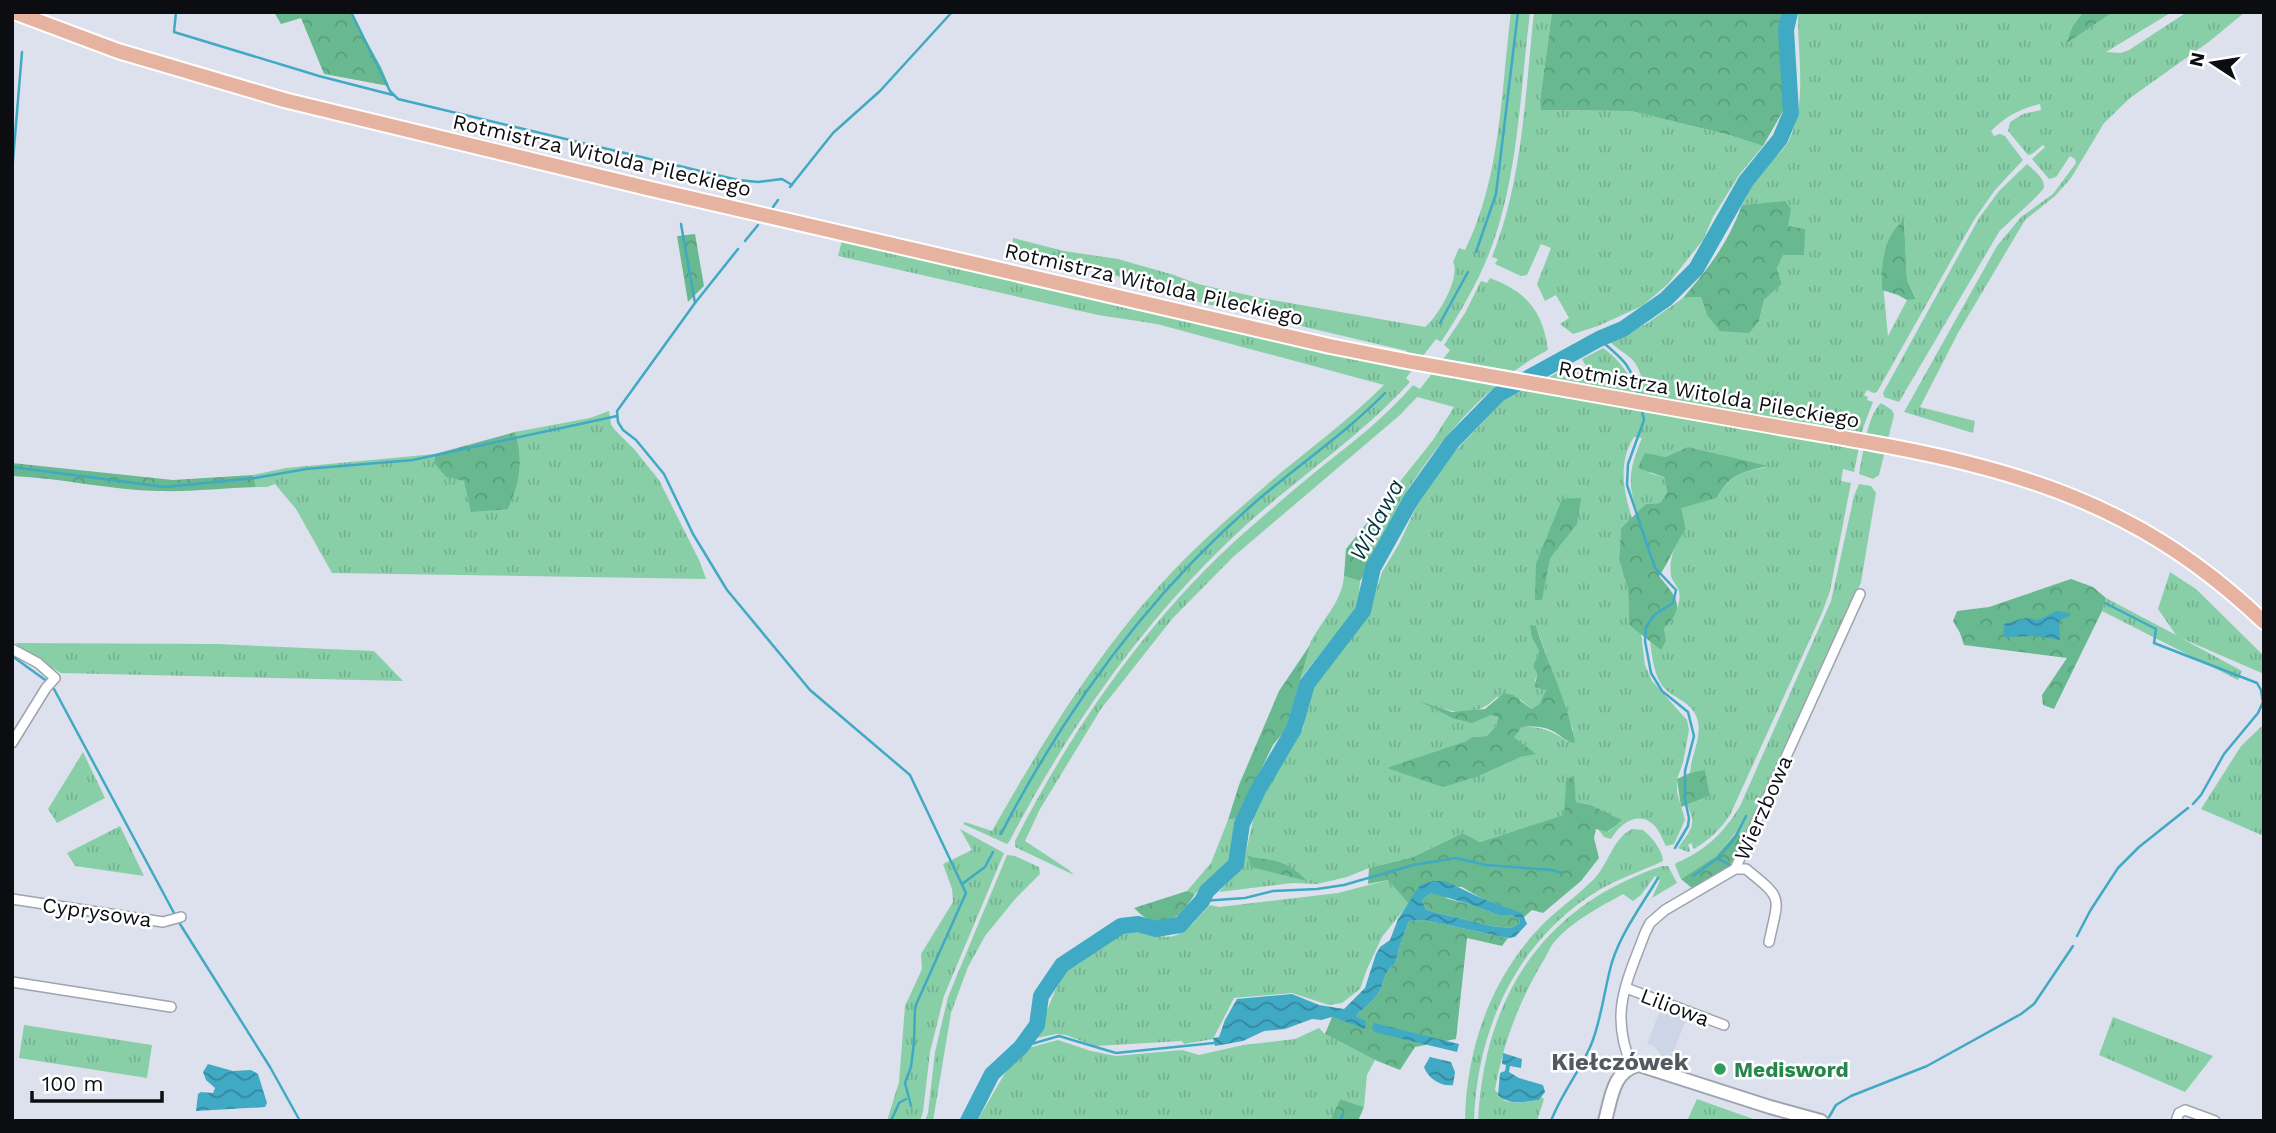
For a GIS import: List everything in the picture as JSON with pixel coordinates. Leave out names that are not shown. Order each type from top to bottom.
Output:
[{"type":"main road","name":"Rotmistrza Witolda Pileckiego","points":[[14,12],[118,51],[209,79],[323,110],[664,192],[1406,362],[1896,448],[2034,483],[2081,500],[2123,520],[2196,566],[2264,622]]},
{"type":"street","name":"Wierzbowa","points":[[1632,1067],[1624,1048],[1620,1007],[1650,923],[1665,910],[1735,869],[1860,594]]},
{"type":"street","points":[[12,649],[38,663],[55,678],[12,743]]},
{"type":"street","points":[[1735,869],[1746,869],[1776,895],[1777,904],[1769,942]]},
{"type":"street","name":"Cyprysowa","points":[[12,899],[163,922],[181,917]]},
{"type":"street","points":[[12,982],[171,1007]]},
{"type":"street","name":"Liliowa","points":[[1626,988],[1724,1026]]},
{"type":"street","points":[[1605,1121],[1617,1080],[1632,1067],[1651,1067],[1821,1121]]},
{"type":"street","points":[[2176,1121],[2179,1113],[2185,1110],[2215,1121]]},
{"type":"shaded area","points":[[1662,1005],[1688,1015],[1668,1065],[1654,1046],[1647,1044]]},
{"type":"green space","points":[[274,12],[350,12],[389,86],[324,74],[301,18],[281,24]]},
{"type":"green space","points":[[1511,12],[1530,12],[1510,178],[1497,231],[1480,275],[1441,342],[1436,339],[1406,378],[1410,382],[1391,402],[1246,525],[1176,596],[1144,634],[1085,714],[1058,755],[1009,842],[1007,844],[963,824],[965,822],[992,831],[1084,682],[1137,612],[1166,579],[1224,522],[1384,385],[1157,324],[1098,315],[838,256],[842,240],[1404,370],[1407,351],[1186,299],[1117,276],[1012,250],[1013,238],[1064,251],[1118,259],[1198,284],[1261,298],[1425,327],[1447,296],[1454,277],[1453,262],[1459,248],[1465,250],[1486,194],[1498,134]]},
{"type":"green space","points":[[1534,12],[1552,12],[1540,101],[1542,110],[1631,111],[1763,146],[1739,175],[1713,217],[1703,240],[1668,284],[1642,306],[1573,334],[1560,324],[1569,318],[1556,295],[1545,301],[1537,284],[1551,248],[1541,244],[1527,275],[1521,276],[1495,264],[1498,259],[1492,257],[1517,167]]},
{"type":"green space","points":[[1552,12],[1784,12],[1783,111],[1763,146],[1631,111],[1541,110]]},
{"type":"green space","points":[[1798,12],[2083,12],[2072,27],[2068,42],[2113,12],[2172,12],[2106,52],[2121,53],[2187,12],[2245,12],[2210,41],[2130,98],[2104,123],[2071,178],[2055,196],[2025,220],[1958,333],[1920,407],[1975,421],[1973,433],[1904,412],[1997,246],[2021,217],[2053,194],[2076,163],[2070,156],[2056,177],[2049,179],[2032,159],[2045,147],[2043,145],[2028,155],[2008,131],[2010,122],[2023,114],[2041,110],[2040,104],[2014,114],[1991,131],[1994,136],[2005,136],[2023,160],[1995,190],[1974,220],[1877,392],[1867,390],[1864,395],[1868,397],[1867,400],[1873,402],[1863,428],[1854,472],[1843,469],[1841,481],[1851,483],[1830,591],[1730,815],[1710,838],[1694,849],[1691,843],[1688,845],[1688,852],[1678,848],[1691,828],[1692,818],[1687,805],[1710,796],[1705,771],[1690,773],[1699,732],[1697,718],[1690,707],[1661,684],[1650,641],[1661,649],[1666,641],[1664,628],[1678,604],[1679,594],[1670,569],[1674,550],[1686,529],[1680,507],[1717,498],[1731,479],[1766,467],[1688,447],[1665,457],[1649,473],[1664,477],[1667,492],[1660,503],[1646,504],[1638,513],[1632,493],[1631,475],[1642,438],[1634,437],[1624,466],[1626,497],[1632,518],[1621,528],[1619,560],[1628,589],[1629,625],[1641,634],[1645,665],[1652,681],[1687,720],[1689,730],[1677,779],[1677,792],[1685,820],[1674,844],[1666,846],[1658,830],[1644,819],[1623,825],[1611,839],[1604,837],[1598,829],[1608,832],[1621,820],[1591,805],[1576,802],[1573,776],[1566,781],[1565,815],[1480,842],[1463,833],[1413,857],[1317,884],[1293,883],[1219,892],[1243,865],[1255,811],[1268,783],[1303,729],[1308,695],[1315,681],[1368,614],[1382,572],[1399,544],[1420,499],[1434,476],[1461,445],[1504,400],[1561,371],[1564,377],[1586,366],[1582,359],[1603,348],[1619,362],[1631,380],[1642,380],[1634,361],[1610,342],[1646,324],[1683,298],[1701,297],[1707,315],[1759,321],[1764,300],[1782,284],[1777,267],[1785,243],[1785,202],[1742,205],[1757,177],[1786,145],[1795,125],[1800,94]],"holes":[[[1904,220],[1907,280],[1916,298],[1907,300],[1888,336],[1882,273]],[[1536,626],[1573,730],[1568,742],[1547,730],[1522,727],[1513,736],[1535,754],[1521,757],[1479,776],[1464,742],[1472,737],[1487,736],[1496,726],[1498,717],[1491,715],[1452,718],[1425,704],[1462,712],[1480,709],[1497,697],[1521,700],[1531,709],[1539,704],[1546,690],[1535,681],[1537,674],[1533,666],[1539,651],[1532,638]]]},
{"type":"green space","points":[[2083,12],[2113,12],[2067,43],[2072,27]]},
{"type":"green space","points":[[2027,164],[2038,174],[2044,187],[1999,232],[1899,402],[1884,397],[1883,393],[1979,218],[1999,191]]},
{"type":"green space","points":[[1785,201],[1791,209],[1788,226],[1805,229],[1804,255],[1783,255],[1777,268],[1782,284],[1764,300],[1759,321],[1749,333],[1720,331],[1707,315],[1701,297],[1683,298],[1717,254],[1742,205]]},
{"type":"green space","points":[[1904,220],[1907,280],[1916,299],[1907,300],[1882,290],[1885,252],[1892,234]]},
{"type":"green space","points":[[695,234],[704,286],[688,302],[677,236]]},
{"type":"green space","points":[[1490,278],[1503,283],[1531,304],[1542,324],[1548,350],[1507,376],[1452,430],[1407,491],[1390,530],[1372,558],[1362,548],[1368,537],[1381,529],[1371,518],[1433,440],[1454,407],[1417,397],[1400,415],[1233,557],[1172,619],[1101,709],[1040,809],[1025,841],[1074,875],[1015,847],[1015,841],[1062,757],[1145,637],[1210,565],[1245,532],[1378,421],[1413,385],[1420,389],[1450,350],[1444,345],[1465,313],[1481,281],[1487,283]]},
{"type":"green space","points":[[1881,403],[1892,410],[1894,415],[1879,475],[1873,479],[1859,474],[1872,416]]},
{"type":"green space","points":[[609,411],[614,429],[659,480],[706,579],[332,573],[296,509],[275,484],[256,487],[253,475],[286,468],[435,454],[434,463],[508,509],[519,471],[515,432],[590,418]]},
{"type":"green space","points":[[515,432],[519,471],[508,509],[471,512],[464,481],[446,477],[434,463],[435,454]]},
{"type":"green space","points":[[1688,447],[1768,466],[1738,475],[1717,498],[1681,508],[1686,529],[1659,576],[1674,596],[1677,607],[1664,628],[1666,641],[1661,650],[1629,625],[1628,589],[1619,560],[1621,528],[1646,504],[1660,503],[1667,492],[1664,477],[1638,468],[1645,453],[1665,457]]},
{"type":"green space","points":[[12,463],[173,480],[253,475],[256,487],[170,491],[121,489],[12,476]]},
{"type":"green space","points":[[1859,484],[1871,486],[1876,493],[1861,582],[1855,597],[1746,838],[1735,833],[1716,856],[1681,879],[1676,863],[1713,840],[1740,806],[1831,601]]},
{"type":"green space","points":[[1581,498],[1577,524],[1550,558],[1542,600],[1535,600],[1536,564],[1562,499]]},
{"type":"green space","points":[[1371,518],[1381,529],[1368,537],[1362,548],[1372,558],[1366,572],[1360,581],[1344,576],[1346,549]]},
{"type":"green space","points":[[2170,572],[2196,589],[2264,656],[2264,674],[2181,638],[2242,671],[2238,680],[2102,611],[2106,598],[2176,635],[2158,609]]},
{"type":"green space","points":[[1344,576],[1360,581],[1358,606],[1300,679],[1309,646],[1335,604]]},
{"type":"green space","points":[[2071,579],[2093,587],[2106,598],[2054,709],[2043,705],[2042,695],[2067,658],[1964,645],[1953,621],[1957,611],[1989,607]]},
{"type":"green space","points":[[1530,625],[1536,626],[1568,713],[1575,743],[1545,728],[1522,727],[1514,737],[1536,754],[1521,757],[1479,776],[1443,787],[1387,768],[1472,737],[1487,736],[1496,726],[1498,717],[1491,715],[1472,723],[1452,718],[1419,701],[1452,712],[1485,709],[1504,693],[1513,695],[1531,709],[1539,704],[1546,690],[1535,687],[1537,674],[1533,666],[1539,651],[1532,638]]},
{"type":"green space","points":[[16,643],[217,644],[374,651],[403,681],[61,673]]},
{"type":"green space","points":[[1310,645],[1286,729],[1273,745],[1237,818],[1228,820],[1239,785],[1279,691]]},
{"type":"green space","points":[[2264,724],[2264,836],[2201,809],[2241,746]]},
{"type":"green space","points":[[83,752],[105,798],[57,823],[48,809]]},
{"type":"green space","points":[[1705,770],[1710,796],[1681,807],[1677,779]]},
{"type":"green space","points":[[1574,775],[1576,802],[1591,805],[1622,820],[1607,832],[1596,829],[1594,838],[1599,858],[1581,881],[1543,913],[1532,910],[1523,918],[1521,913],[1481,898],[1462,887],[1420,885],[1409,904],[1388,880],[1368,884],[1369,868],[1413,857],[1463,833],[1480,842],[1564,815],[1566,781]]},
{"type":"green space","points":[[1237,818],[1231,861],[1225,870],[1212,877],[1195,894],[1187,891],[1211,863],[1228,820]]},
{"type":"green space","points":[[120,826],[144,876],[75,866],[67,853]]},
{"type":"green space","points":[[960,829],[1004,853],[944,996],[930,1052],[920,1121],[887,1121],[899,1082],[905,1006],[922,969],[921,954],[953,902],[952,889],[943,864],[972,850]]},
{"type":"green space","points":[[1632,829],[1643,830],[1650,836],[1663,861],[1599,890],[1570,910],[1545,934],[1524,961],[1493,1020],[1483,1053],[1474,1121],[1465,1121],[1470,1066],[1477,1039],[1510,965],[1545,922],[1594,879],[1615,845]]},
{"type":"green space","points":[[1736,833],[1746,838],[1728,868],[1692,888],[1681,879],[1716,856]]},
{"type":"green space","points":[[1007,855],[1039,867],[1040,874],[985,936],[968,967],[951,1013],[933,1121],[925,1121],[935,1052],[948,997]]},
{"type":"green space","points":[[1247,855],[1286,865],[1307,881],[1251,867]]},
{"type":"green space","points":[[1668,866],[1677,883],[1652,898],[1660,880],[1655,876],[1633,901],[1623,894],[1579,920],[1554,942],[1533,978],[1512,1025],[1495,1090],[1505,1101],[1518,1103],[1539,1100],[1541,1097],[1544,1099],[1537,1121],[1478,1121],[1483,1076],[1493,1034],[1507,996],[1528,962],[1553,932],[1584,905],[1620,883]]},
{"type":"green space","points":[[1388,880],[1409,903],[1382,937],[1360,989],[1342,1003],[1329,1005],[1292,993],[1234,998],[1213,1039],[1184,1044],[1182,1041],[1095,1046],[1056,1034],[1032,1039],[1068,970],[1087,953],[1127,930],[1137,929],[1169,937],[1189,927],[1210,905],[1219,907],[1338,893]]},
{"type":"green space","points":[[1187,891],[1195,894],[1182,911],[1168,921],[1153,921],[1134,908]]},
{"type":"green space","points":[[1431,893],[1438,893],[1448,899],[1498,915],[1511,915],[1519,919],[1520,923],[1511,928],[1491,926],[1426,910],[1422,900]]},
{"type":"green space","points":[[1424,920],[1508,938],[1502,946],[1467,938],[1456,1039],[1415,1047],[1400,1070],[1325,1034],[1332,1017],[1355,1025],[1358,1013],[1377,995],[1387,973],[1395,964],[1409,921]]},
{"type":"green space","points":[[2113,1017],[2213,1056],[2185,1092],[2099,1055]]},
{"type":"green space","points":[[24,1025],[152,1045],[147,1078],[19,1058]]},
{"type":"green space","points":[[1319,1028],[1325,1034],[1375,1060],[1367,1075],[1364,1107],[1340,1099],[1330,1121],[977,1121],[1008,1068],[1028,1048],[1058,1040],[1116,1056],[1182,1050],[1199,1055],[1243,1045],[1295,1039]]},
{"type":"green space","points":[[1340,1099],[1364,1107],[1358,1121],[1330,1121]]},
{"type":"green space","points":[[1697,1099],[1756,1120],[1760,1121],[1687,1121]]},
{"type":"water","points":[[2057,611],[2070,613],[2070,616],[2059,620],[2060,640],[2038,636],[2003,637],[2004,624],[2026,618],[2038,620]]},
{"type":"water","points":[[1445,881],[1522,913],[1527,924],[1515,937],[1508,938],[1424,920],[1409,921],[1395,964],[1387,973],[1377,995],[1358,1013],[1357,1017],[1366,1021],[1365,1029],[1332,1017],[1312,1019],[1285,1029],[1264,1031],[1243,1041],[1215,1046],[1213,1038],[1219,1037],[1237,999],[1292,994],[1319,1005],[1344,1009],[1365,988],[1376,954],[1380,947],[1390,940],[1398,919],[1420,885]],"holes":[[[1431,893],[1498,915],[1511,915],[1519,919],[1520,923],[1511,928],[1491,926],[1426,910],[1422,900]]]},
{"type":"water","points":[[1374,1023],[1459,1044],[1457,1052],[1374,1032]]},
{"type":"water","points":[[1503,1053],[1522,1059],[1521,1068],[1510,1066],[1509,1072],[1543,1085],[1545,1092],[1539,1100],[1512,1102],[1498,1095],[1500,1073],[1505,1071],[1506,1065],[1502,1064]]},
{"type":"water","points":[[1430,1057],[1451,1062],[1455,1072],[1453,1085],[1439,1083],[1428,1075],[1424,1067]]},
{"type":"water","points":[[208,1064],[233,1071],[251,1070],[258,1074],[267,1103],[265,1107],[196,1111],[198,1094],[213,1093],[215,1088],[206,1080],[203,1072]]},
{"type":"waterway","points":[[176,12],[174,32],[319,76],[393,95]]},
{"type":"waterway","points":[[351,12],[390,91],[398,99],[738,180],[758,182],[782,179],[792,185]]},
{"type":"waterway","points":[[790,187],[833,133],[880,91],[952,12]]},
{"type":"waterway","points":[[1476,252],[1496,194],[1518,12]]},
{"type":"waterway","name":"Widawa","points":[[968,1121],[992,1074],[1021,1047],[1037,1025],[1041,996],[1062,965],[1121,926],[1138,924],[1156,929],[1180,925],[1202,901],[1207,891],[1236,864],[1242,824],[1258,790],[1294,729],[1307,684],[1363,611],[1373,568],[1412,498],[1452,442],[1499,394],[1599,339],[1623,329],[1666,299],[1696,269],[1746,181],[1780,139],[1791,113],[1786,30],[1790,12]]},
{"type":"waterway","points":[[12,172],[22,52]]},
{"type":"waterway","points":[[773,207],[778,200]]},
{"type":"waterway","points":[[681,224],[695,303]]},
{"type":"waterway","points":[[745,241],[758,225]]},
{"type":"waterway","points":[[738,249],[695,303],[617,411],[618,422],[664,474],[693,534],[727,590],[810,690],[910,775],[966,893],[915,1007],[911,1067],[905,1083],[911,1106]]},
{"type":"waterway","points":[[1440,323],[1468,272]]},
{"type":"waterway","points":[[1599,339],[1626,364],[1634,378],[1639,398]]},
{"type":"waterway","points":[[1001,834],[1052,744],[1080,701],[1111,658],[1177,578],[1251,506],[1353,423],[1385,393]]},
{"type":"waterway","points":[[1641,407],[1644,420],[1628,464],[1627,485],[1655,568],[1676,590],[1673,603],[1654,615],[1646,627],[1645,641],[1651,673],[1662,691],[1688,712],[1694,736],[1685,771],[1688,826],[1675,848]]},
{"type":"waterway","points":[[12,467],[165,487],[255,478],[306,469],[413,460],[617,416]]},
{"type":"waterway","points":[[2105,603],[2156,629],[2154,643],[2257,683],[2261,690],[2263,702],[2258,713],[2224,754],[2193,804]]},
{"type":"waterway","points":[[12,656],[48,682]]},
{"type":"waterway","points":[[54,689],[174,913]]},
{"type":"waterway","points":[[2077,936],[2118,868],[2139,847],[2188,808]]},
{"type":"waterway","points":[[1731,866],[1718,858],[1735,838],[1746,816]]},
{"type":"waterway","points":[[962,884],[985,867],[993,852]]},
{"type":"waterway","points":[[1202,901],[1344,885],[1413,865],[1456,858],[1486,865],[1562,873]]},
{"type":"waterway","points":[[1693,876],[1718,858]]},
{"type":"waterway","points":[[1551,1121],[1591,1045],[1616,951],[1658,878]]},
{"type":"waterway","points":[[180,924],[270,1067],[300,1121]]},
{"type":"waterway","points":[[1829,1117],[1836,1105],[1851,1096],[1927,1066],[2021,1014],[2034,1004],[2073,946]]},
{"type":"waterway","points":[[1021,1047],[1059,1036],[1116,1053],[1214,1043]]},
{"type":"waterway","points":[[891,1121],[899,1103],[906,1099]]},
{"type":"waterway","points":[[1340,1121],[1343,1114]]},
{"type":"place","name":"Medisword","points":[[1720,1069]]},
{"type":"district","name":"Kiełczówek","points":[[1620,1062]]}]
